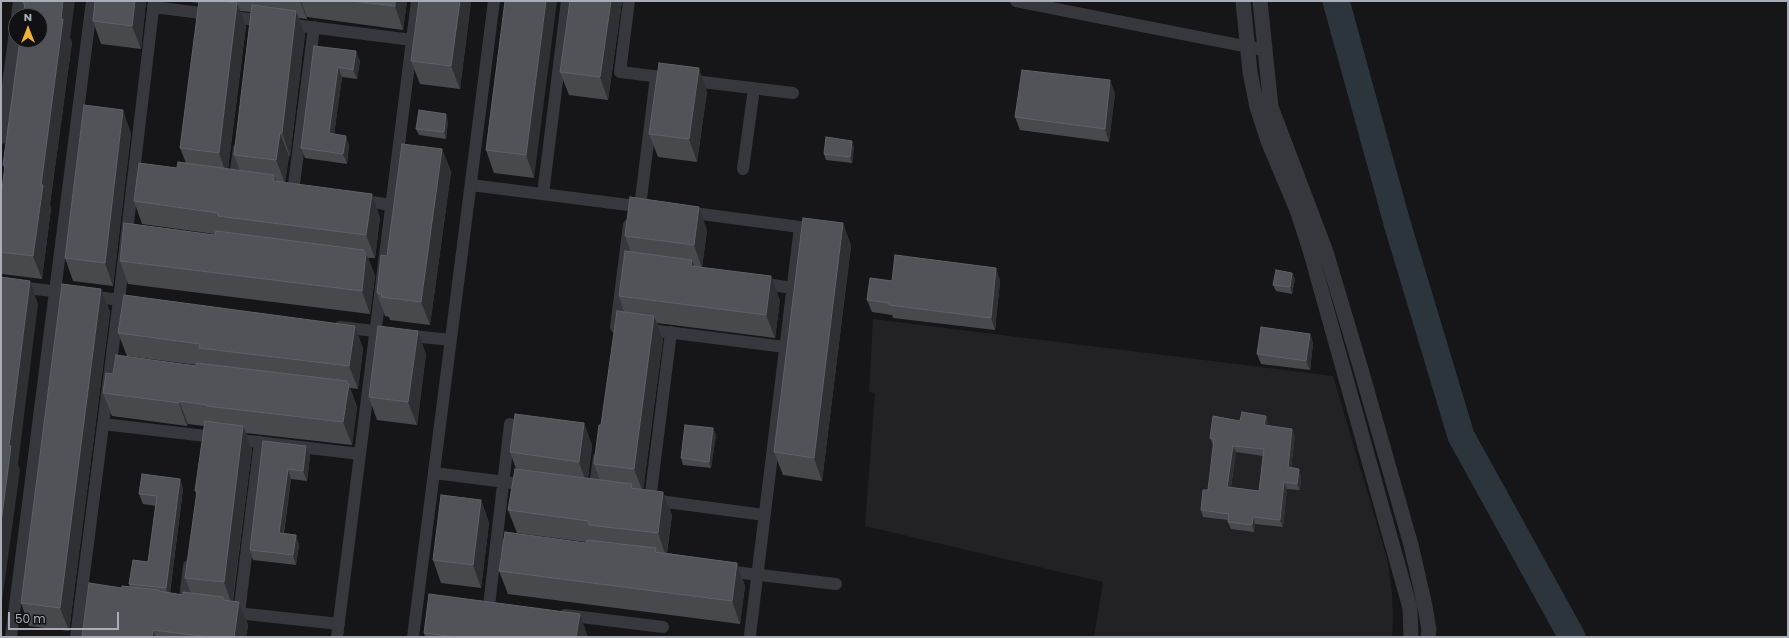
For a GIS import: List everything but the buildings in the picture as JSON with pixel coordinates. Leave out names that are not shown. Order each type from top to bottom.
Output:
[{"type":"street","points":[[11,637],[92,1]]},
{"type":"street","points":[[337,637],[360,454],[363,398],[375,331],[379,266],[391,204],[417,1]]},
{"type":"street","points":[[413,637],[422,598],[434,473],[494,1]]},
{"type":"street","points":[[543,194],[567,1]]},
{"type":"street","points":[[629,1],[620,72],[793,93]]},
{"type":"street","points":[[1016,1],[1264,50]]},
{"type":"street","points":[[1243,1],[1250,72],[1257,107],[1268,141],[1297,210],[1310,250],[1410,608],[1411,637]]},
{"type":"street","points":[[1260,1],[1271,107],[1326,252],[1358,358],[1411,545],[1426,606],[1429,630],[1428,637]]},
{"type":"street","points":[[76,637],[85,596],[103,424],[154,4],[254,24],[314,27],[412,40]]},
{"type":"street","points":[[293,192],[314,27]]},
{"type":"street","points":[[1,138],[4,91],[12,48]]},
{"type":"street","points":[[614,340],[624,265],[636,206],[656,77]]},
{"type":"street","points":[[743,169],[754,88]]},
{"type":"street","points":[[234,184],[240,137]]},
{"type":"street","points":[[134,171],[150,173]]},
{"type":"street","points":[[219,182],[249,186]]},
{"type":"street","points":[[471,185],[655,208]]},
{"type":"street","points":[[278,190],[308,194]]},
{"type":"street","points":[[346,199],[391,204]]},
{"type":"street","points":[[671,210],[800,227],[756,574],[750,635]]},
{"type":"street","points":[[127,234],[142,236]]},
{"type":"street","points":[[624,265],[639,267]]},
{"type":"street","points":[[746,282],[792,288]]},
{"type":"street","points":[[1,285],[142,302]]},
{"type":"street","points":[[328,325],[451,340]]},
{"type":"street","points":[[616,325],[785,347]]},
{"type":"street","points":[[671,332],[646,500],[764,515]]},
{"type":"street","points":[[110,367],[126,369]]},
{"type":"street","points":[[103,424],[360,454]]},
{"type":"street","points":[[489,606],[510,424]]},
{"type":"street","points":[[202,451],[204,436]]},
{"type":"street","points":[[239,613],[260,442]]},
{"type":"street","points":[[579,491],[598,494],[600,447]]},
{"type":"street","points":[[434,473],[541,486]]},
{"type":"street","points":[[496,544],[528,548]]},
{"type":"street","points":[[190,552],[180,606],[200,609]]},
{"type":"street","points":[[717,570],[836,584]]},
{"type":"street","points":[[215,610],[339,624]]},
{"type":"street","points":[[552,614],[663,627]]},
{"type":"shaded area","points":[[873,319],[1333,376],[1387,558],[1392,593],[1392,637],[1094,636],[1103,582],[865,526],[875,393],[869,392]]},
{"type":"waterway","points":[[1336,1],[1397,223],[1461,436],[1572,637]]}]
